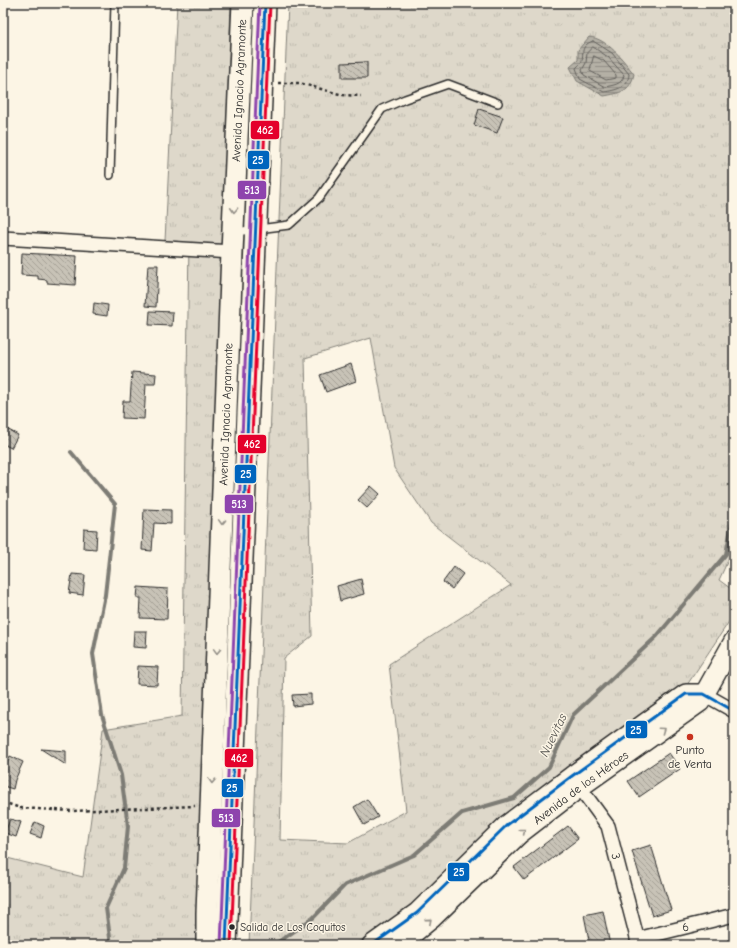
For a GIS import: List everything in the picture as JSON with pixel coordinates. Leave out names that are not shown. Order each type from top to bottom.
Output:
[{"type":"main road","name":"Avenida Ignacio Agramonte","points":[[207,945],[211,805],[243,3]]},
{"type":"main road","name":"Avenida Ignacio Agramonte","points":[[226,945],[265,3]]},
{"type":"street","points":[[3,238],[233,242]]},
{"type":"street","name":"Avenida de los Héroes","points":[[372,945],[417,913],[507,825],[700,702],[734,641]]},
{"type":"street","points":[[704,694],[734,711]]},
{"type":"street","name":"Avenida de los Héroes","points":[[407,943],[576,782]]},
{"type":"street","name":"3","points":[[576,782],[608,826],[638,942]]},
{"type":"street","name":"6","points":[[638,942],[734,915]]},
{"type":"lane","points":[[110,175],[115,3]]},
{"type":"lane","points":[[233,242],[256,228],[290,225],[320,198],[382,109],[405,99],[448,84],[498,103]]},
{"type":"path","points":[[262,83],[299,83],[343,95],[361,96]]},
{"type":"path","points":[[3,802],[20,808],[72,811],[211,805]]},
{"type":"green space","points":[[177,3],[231,3],[197,945],[3,945],[3,857],[83,877],[103,729],[182,716],[189,243],[165,241]]},
{"type":"green space","points":[[288,3],[734,3],[734,547],[719,580],[734,591],[734,614],[687,685],[406,912],[354,945],[249,945]],"holes":[[[371,338],[394,468],[431,523],[511,585],[389,664],[406,811],[348,843],[280,840],[284,658],[312,636],[305,358]]]},
{"type":"water","points":[[589,37],[596,38],[609,46],[634,74],[630,85],[624,91],[604,96],[577,81],[570,67],[578,60],[578,50]]},
{"type":"building","points":[[367,62],[367,78],[342,78],[342,63]]},
{"type":"building","points":[[479,109],[503,117],[497,133],[474,125]]},
{"type":"building","points":[[22,253],[77,256],[75,285],[47,283],[47,280],[38,279],[38,276],[21,275]]},
{"type":"building","points":[[148,265],[158,265],[156,307],[145,306]]},
{"type":"building","points":[[94,303],[108,305],[107,316],[93,314]]},
{"type":"building","points":[[150,311],[173,312],[172,326],[149,325]]},
{"type":"building","points":[[351,364],[356,381],[326,392],[320,375]]},
{"type":"building","points":[[132,372],[156,374],[155,384],[146,384],[144,419],[122,418],[123,401],[130,401]]},
{"type":"building","points":[[3,427],[18,435],[11,448],[3,444]]},
{"type":"building","points":[[371,486],[380,494],[367,508],[358,500]]},
{"type":"building","points":[[144,509],[171,510],[171,524],[154,523],[152,551],[142,550]]},
{"type":"building","points":[[84,529],[97,530],[96,549],[83,548]]},
{"type":"building","points":[[454,567],[463,574],[452,589],[443,582]]},
{"type":"building","points":[[72,574],[85,575],[83,595],[69,593]]},
{"type":"building","points":[[361,579],[364,594],[340,601],[337,586]]},
{"type":"building","points":[[138,587],[168,589],[167,619],[140,618],[141,598],[137,598]]},
{"type":"building","points":[[134,631],[147,631],[146,648],[133,647]]},
{"type":"building","points":[[138,666],[158,667],[157,685],[137,684]]},
{"type":"building","points":[[311,694],[311,704],[293,706],[292,695]]},
{"type":"building","points":[[41,749],[66,751],[66,765]]},
{"type":"building","points":[[669,753],[680,769],[639,797],[628,781]]},
{"type":"building","points":[[10,756],[23,762],[15,780],[13,789],[3,786],[3,772]]},
{"type":"building","points":[[367,799],[378,817],[364,825],[354,807]]},
{"type":"building","points":[[10,819],[21,822],[16,837],[5,833]]},
{"type":"building","points":[[35,822],[44,826],[41,838],[30,834]]},
{"type":"building","points":[[568,826],[578,839],[524,880],[514,867]]},
{"type":"building","points":[[651,845],[671,910],[652,916],[632,851]]},
{"type":"building","points":[[603,911],[610,945],[590,945],[584,915]]},
{"type":"waterway","points":[[71,452],[115,504],[105,595],[93,654],[102,715],[121,775],[128,826],[124,868],[106,908],[111,945]]},
{"type":"waterway","name":"Nuevitas","points":[[274,945],[313,918],[345,885],[414,855],[462,813],[514,798],[549,767],[573,715],[657,636],[726,554],[734,512]]},
{"type":"transit line","name":"513","points":[[221,945],[260,3]]},
{"type":"transit line","name":"25","points":[[226,945],[265,3]]},
{"type":"transit line","name":"462","points":[[231,945],[270,3]]},
{"type":"transit line","name":"25","points":[[372,945],[417,913],[507,825],[686,694],[704,694],[734,711]]},
{"type":"place","name":"Punto de Venta","points":[[690,737]]},
{"type":"place","name":"Salida de Los Coquitos","points":[[232,927]]}]
